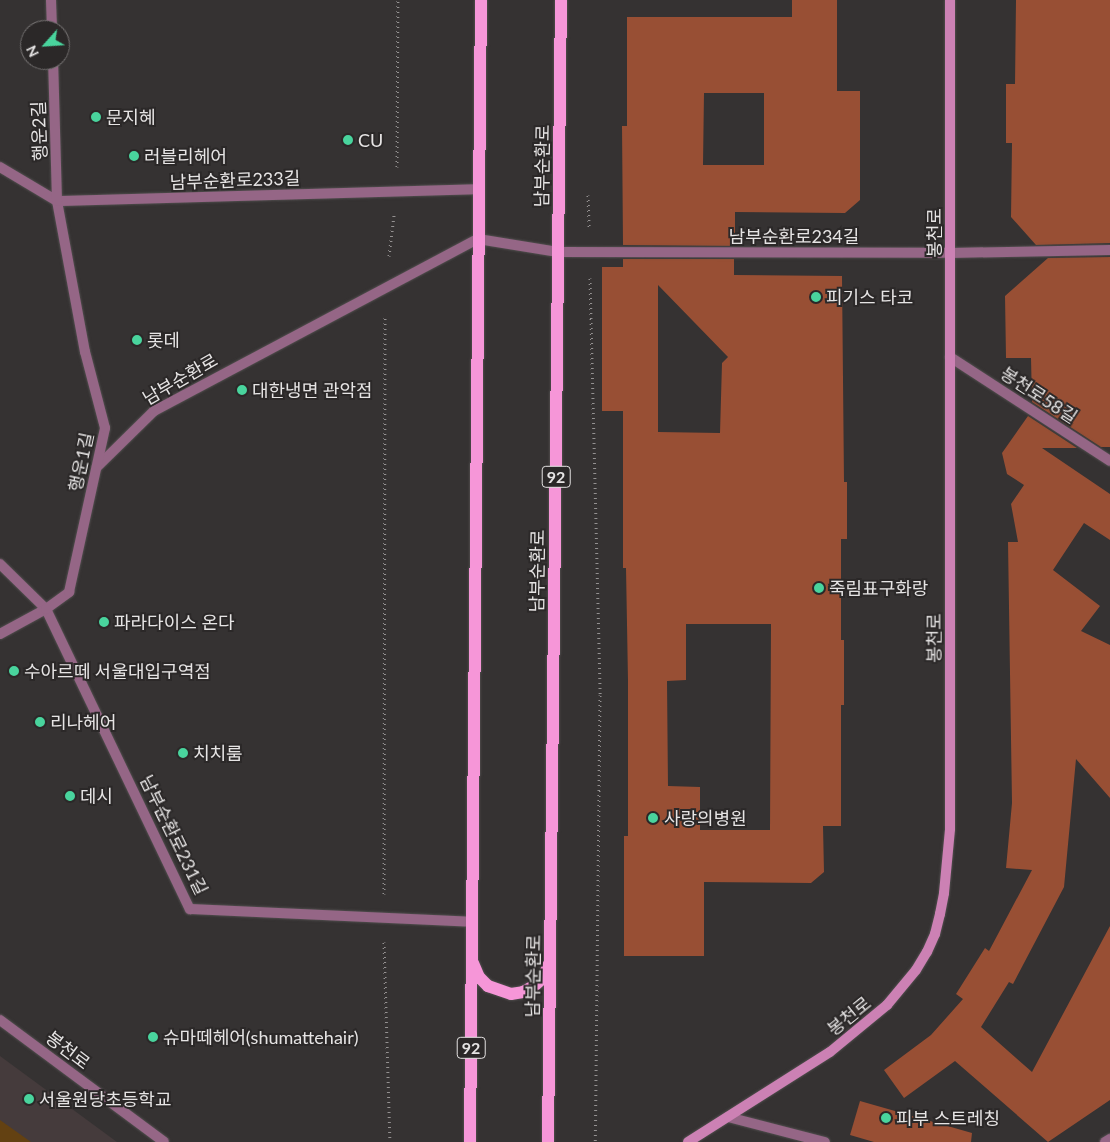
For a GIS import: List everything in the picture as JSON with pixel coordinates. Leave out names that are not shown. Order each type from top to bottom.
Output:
[{"type":"main road","name":"92","points":[[470,1142],[482,0]]},
{"type":"main road","name":"남부순환로","points":[[548,1142],[560,0]]},
{"type":"main road","name":"봉천로","points":[[688,1142],[830,1052],[870,1021],[902,988],[916,970],[935,934],[944,894],[950,830],[950,0]]},
{"type":"main road","points":[[471,954],[479,977],[488,986],[510,994],[523,992],[543,978],[549,967],[551,954]]},
{"type":"street","points":[[51,0],[52,20]]},
{"type":"street","name":"행운2길","points":[[53,70],[57,201]]},
{"type":"street","points":[[0,167],[57,201]]},
{"type":"street","name":"남부순환로233길","points":[[57,201],[480,189]]},
{"type":"street","name":"행운1길","points":[[0,634],[46,609],[69,592],[105,428],[86,352],[57,201]]},
{"type":"street","name":"남부순환로234길","points":[[478,239],[558,252],[950,253],[1110,250]]},
{"type":"street","name":"남부순환로","points":[[97,467],[154,411],[478,239]]},
{"type":"street","name":"봉천로58길","points":[[950,357],[1110,461]]},
{"type":"street","name":"남부순환로231길","points":[[0,564],[46,609],[190,909],[472,922]]},
{"type":"street","name":"봉천로","points":[[0,1020],[164,1142]]},
{"type":"street","points":[[728,1117],[825,1142]]},
{"type":"street","points":[[1105,1142],[1110,1139]]},
{"type":"path","points":[[390,1142],[384,918],[385,288],[397,192],[398,0]]},
{"type":"path","points":[[588,193],[600,695],[595,1142]]},
{"type":"shaded area","name":"서울원당초등학교","points":[[0,1056],[117,1142],[0,1142]]},
{"type":"shaded area","points":[[0,1120],[31,1142],[0,1142]]},
{"type":"building","points":[[792,0],[837,0],[837,91],[860,91],[860,200],[845,213],[735,212],[735,246],[623,245],[622,126],[627,126],[627,17],[792,17]],"holes":[[[704,93],[764,93],[764,165],[703,165]]]},
{"type":"building","points":[[1016,0],[1110,0],[1110,243],[1036,245],[1011,217],[1012,143],[1006,143],[1006,84],[1015,84]]},
{"type":"building","points":[[1110,257],[1110,447],[1101,447],[1032,402],[1031,358],[1006,358],[1005,296],[1048,258]]},
{"type":"building","points":[[623,259],[734,259],[734,275],[842,276],[844,482],[847,482],[847,539],[841,539],[841,640],[844,640],[844,705],[841,705],[841,826],[823,826],[824,872],[811,883],[704,882],[704,956],[624,956],[624,836],[628,836],[628,681],[626,568],[623,568],[623,411],[602,411],[602,267],[623,267]],"holes":[[[658,285],[728,357],[722,363],[720,433],[658,432]],[[686,624],[771,624],[770,830],[700,830],[700,787],[668,786],[667,681],[686,680]]]},
{"type":"building","points":[[1028,416],[1077,448],[1042,448],[1110,494],[1110,540],[1084,523],[1053,570],[1100,606],[1081,631],[1110,645],[1110,798],[1076,759],[1064,887],[1013,984],[1009,982],[981,1027],[1032,1072],[1110,926],[1110,1100],[1048,1142],[955,1061],[904,1098],[884,1070],[931,1035],[963,999],[956,994],[985,948],[989,951],[1032,870],[1006,868],[1012,803],[1008,542],[1018,542],[1011,504],[1024,485],[1007,474],[1002,453]]},
{"type":"building","points":[[860,1101],[972,1133],[971,1142],[874,1142],[850,1135]]},
{"type":"place","name":"문지혜","points":[[96,117]]},
{"type":"place","name":"CU","points":[[348,140]]},
{"type":"place","name":"러블리헤어","points":[[134,156]]},
{"type":"place","name":"피기스 타코","points":[[816,297]]},
{"type":"place","name":"롯데","points":[[137,340]]},
{"type":"place","name":"대한냉면 관악점","points":[[242,390]]},
{"type":"place","name":"죽림표구화랑","points":[[819,588]]},
{"type":"place","name":"파라다이스 온다","points":[[104,622]]},
{"type":"place","name":"수아르떼 서울대입구역점","points":[[14,671]]},
{"type":"place","name":"리나헤어","points":[[40,722]]},
{"type":"place","name":"치치룸","points":[[183,753]]},
{"type":"place","name":"데시","points":[[70,796]]},
{"type":"place","name":"사랑의병원","points":[[653,818]]},
{"type":"place","name":"슈마떼헤어(shumattehair)","points":[[153,1037]]},
{"type":"place","name":"서울원당초등학교","points":[[29,1099]]},
{"type":"place","name":"피부 스트레칭","points":[[886,1118]]}]
